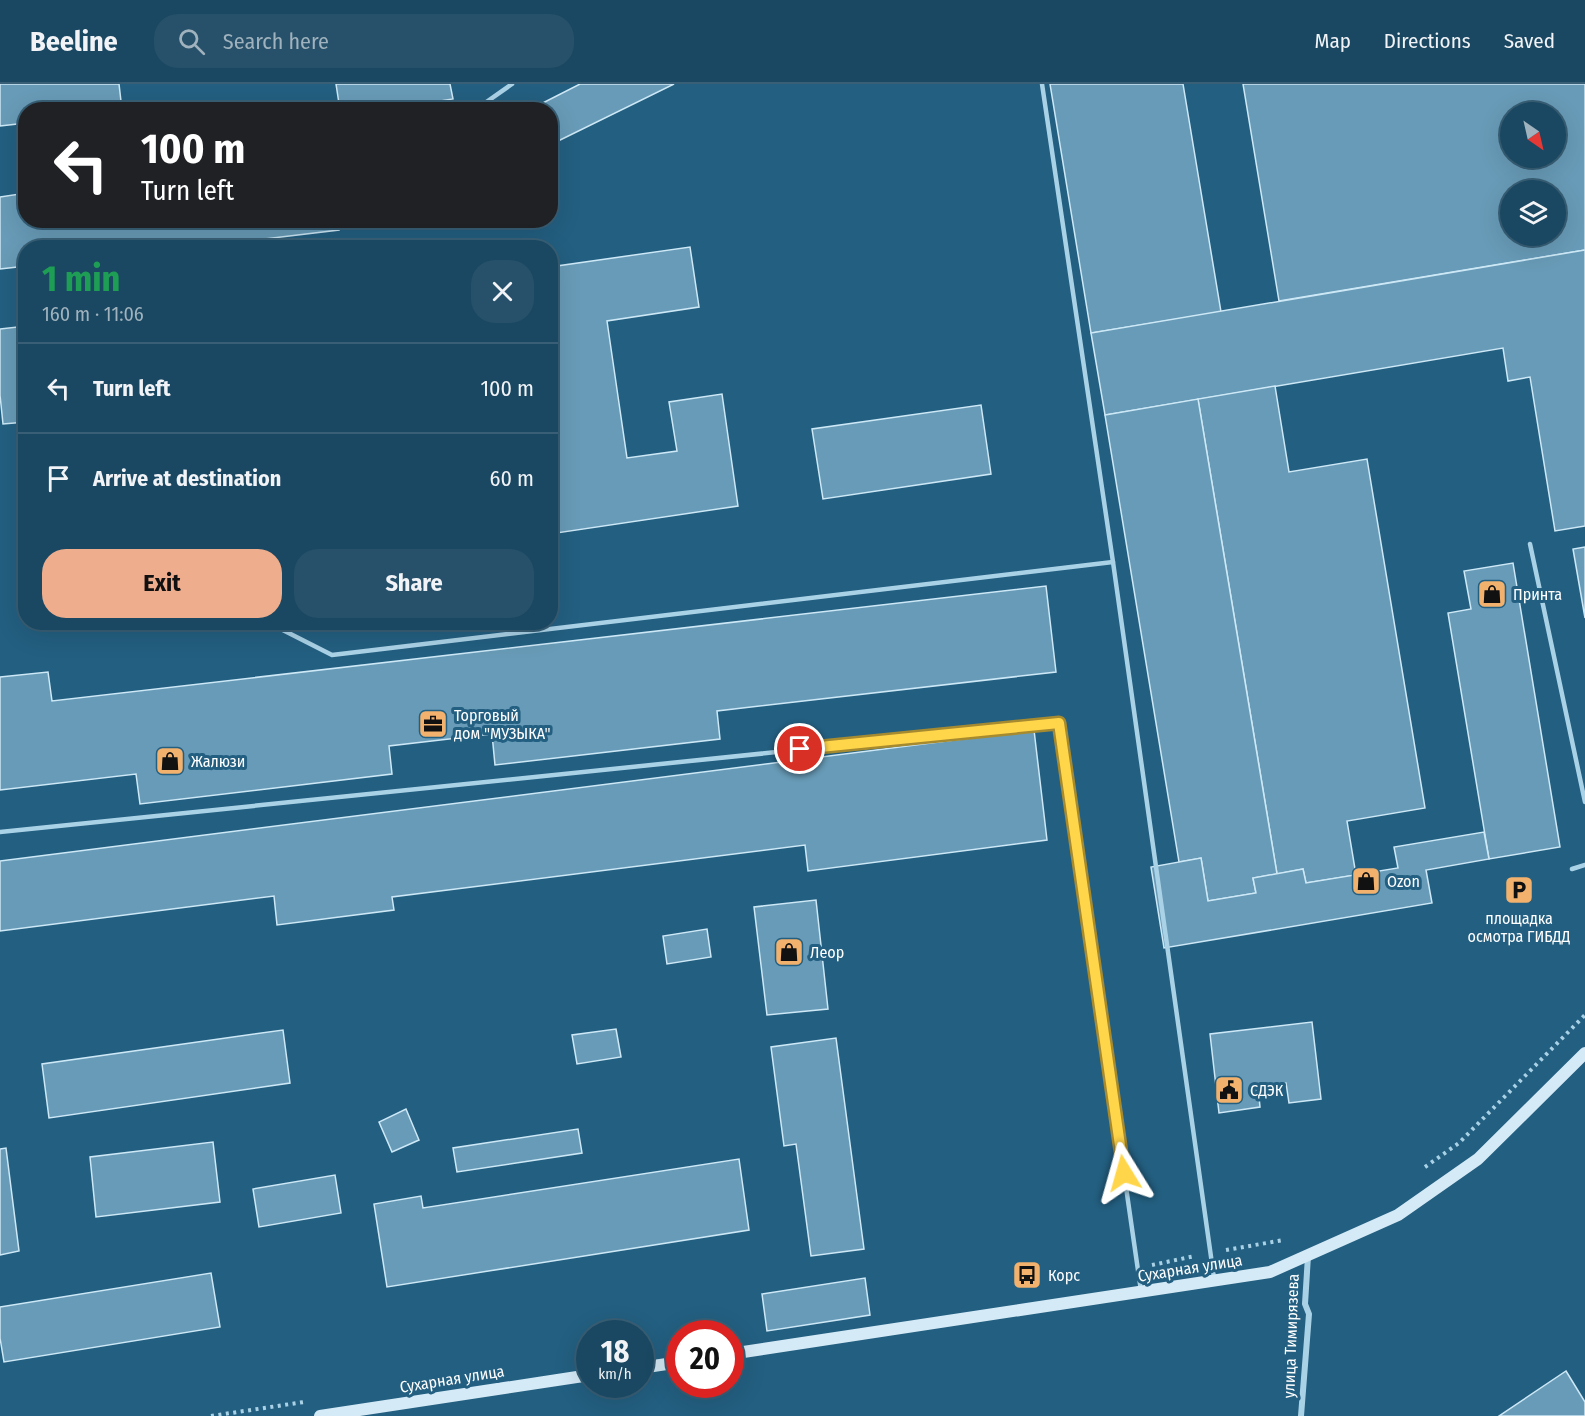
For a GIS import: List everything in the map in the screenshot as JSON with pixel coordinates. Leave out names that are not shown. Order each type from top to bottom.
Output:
[{"type":"street","name":"Сухарная улица","points":[[744,1352],[1270,1272],[1398,1215],[1478,1159],[1585,1053]]},
{"type":"street","name":"улица Тимирязева","points":[[1301,1416],[1309,1314],[1305,1304],[1308,1256]]},
{"type":"street","name":"Сухарная улица","points":[[320,1416],[576,1377]]},
{"type":"lane","points":[[486,102],[512,84]]},
{"type":"lane","points":[[1042,84],[1113,562],[1214,1281]]},
{"type":"lane","points":[[1530,544],[1585,802]]},
{"type":"lane","points":[[558,628],[1113,562]]},
{"type":"lane","points":[[283,630],[332,655],[542,630]]},
{"type":"lane","points":[[0,832],[1059,723],[1141,1292]]},
{"type":"lane","points":[[1572,869],[1585,865]]},
{"type":"path","points":[[1420,1171],[1459,1143],[1585,1015]]},
{"type":"path","points":[[1137,1268],[1288,1239]]},
{"type":"building","points":[[0,84],[119,84],[121,102],[18,102],[18,124],[0,126]]},
{"type":"building","points":[[336,84],[450,84],[453,99],[433,102],[339,102]]},
{"type":"building","points":[[580,84],[674,84],[558,141],[558,102],[545,102]]},
{"type":"building","points":[[1050,84],[1183,84],[1221,312],[1091,333]]},
{"type":"building","points":[[1243,84],[1585,84],[1585,250],[1279,301]]},
{"type":"building","points":[[18,194],[18,228],[339,228],[339,230],[257,240],[18,240],[18,267],[0,269],[0,197]]},
{"type":"building","points":[[690,247],[699,307],[607,321],[627,458],[677,451],[669,402],[722,394],[738,506],[558,533],[558,266]]},
{"type":"building","points":[[1585,250],[1585,526],[1555,531],[1530,377],[1508,381],[1503,348],[1105,415],[1091,333]]},
{"type":"building","points":[[18,327],[18,423],[3,424],[0,395],[0,329]]},
{"type":"building","points":[[1275,386],[1289,472],[1367,459],[1425,808],[1347,821],[1356,875],[1306,883],[1303,869],[1277,874],[1198,399]]},
{"type":"building","points":[[1198,399],[1277,874],[1253,878],[1256,893],[1208,901],[1201,858],[1179,862],[1105,415]]},
{"type":"building","points":[[981,405],[991,474],[823,499],[812,429]]},
{"type":"building","points":[[1585,547],[1585,618],[1573,549]]},
{"type":"building","points":[[1513,563],[1560,847],[1489,859],[1448,613],[1471,609],[1464,571]]},
{"type":"building","points":[[1046,586],[1056,672],[717,711],[720,739],[495,765],[492,734],[389,746],[392,774],[140,804],[136,774],[0,790],[0,677],[48,672],[52,701]]},
{"type":"building","points":[[1034,730],[1047,840],[808,871],[805,845],[392,897],[394,910],[277,925],[274,896],[0,931],[0,861]]},
{"type":"building","points":[[1484,832],[1489,859],[1426,870],[1432,903],[1164,948],[1151,867],[1201,858],[1208,901],[1256,893],[1253,878],[1303,869],[1306,883],[1398,868],[1394,847]]},
{"type":"building","points":[[816,900],[828,1009],[767,1015],[754,907]]},
{"type":"building","points":[[707,929],[711,957],[667,964],[663,936]]},
{"type":"building","points":[[1312,1022],[1321,1099],[1289,1103],[1286,1083],[1258,1087],[1260,1107],[1219,1113],[1210,1034]]},
{"type":"building","points":[[616,1029],[621,1057],[577,1064],[572,1035]]},
{"type":"building","points":[[283,1030],[290,1083],[49,1118],[42,1064]]},
{"type":"building","points":[[836,1038],[864,1249],[811,1256],[796,1144],[784,1146],[771,1047]]},
{"type":"building","points":[[406,1109],[419,1140],[392,1152],[379,1122]]},
{"type":"building","points":[[578,1129],[582,1153],[457,1172],[453,1148]]},
{"type":"building","points":[[213,1142],[220,1202],[96,1217],[90,1157]]},
{"type":"building","points":[[6,1148],[19,1251],[0,1255],[0,1149]]},
{"type":"building","points":[[739,1159],[749,1230],[387,1287],[374,1204],[421,1196],[423,1208]]},
{"type":"building","points":[[335,1175],[341,1213],[259,1227],[253,1189]]},
{"type":"building","points":[[211,1273],[220,1327],[4,1362],[0,1338],[0,1307]]},
{"type":"building","points":[[865,1278],[870,1315],[767,1331],[762,1294]]},
{"type":"building","points":[[1566,1371],[1585,1402],[1585,1416],[1499,1416]]},
{"type":"place","name":"Принта","points":[[1492,594]]},
{"type":"place","name":"Торговый дом \"МУЗЫКА\"","points":[[433,724]]},
{"type":"place","name":"Жалюзи","points":[[170,761]]},
{"type":"place","name":"Ozon","points":[[1366,881]]},
{"type":"place","name":"площадка осмотра ГИБДД","points":[[1519,890]]},
{"type":"place","name":"Леор","points":[[789,952]]},
{"type":"place","name":"СДЭК","points":[[1229,1090]]},
{"type":"place","name":"Корс","points":[[1027,1275]]},
{"type":"route","points":[[800,749],[1059,723],[1124,1173]]}]
